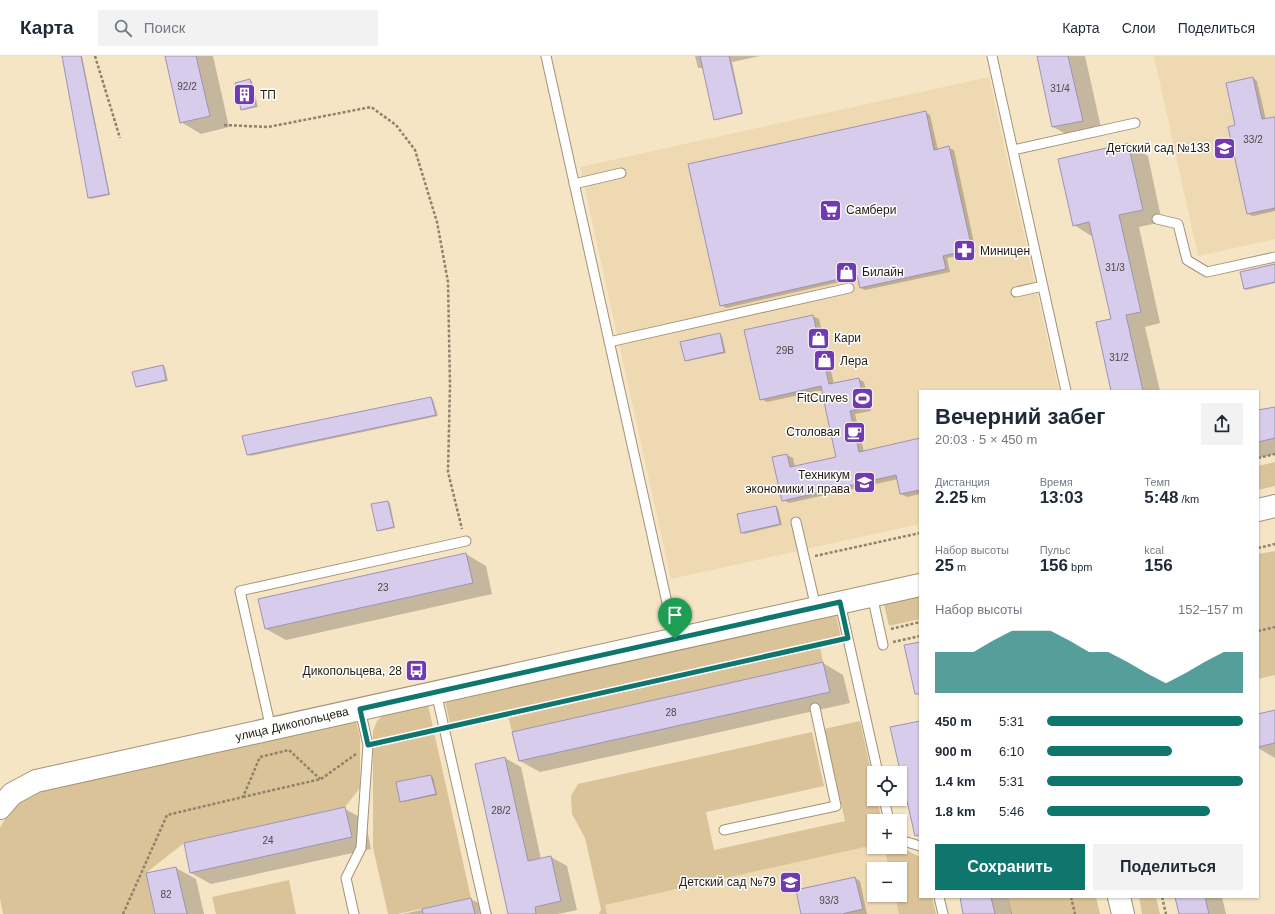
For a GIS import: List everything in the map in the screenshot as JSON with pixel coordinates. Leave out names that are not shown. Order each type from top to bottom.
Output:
[{"type":"street","points":[[1259,510],[1275,506]]},
{"type":"street","name":"улица Дикопольцева","points":[[0,808],[12,794],[36,781],[919,585]]},
{"type":"street","points":[[1119,898],[1123,914]]},
{"type":"lane","points":[[546,56],[675,639]]},
{"type":"lane","points":[[992,56],[1066,390]]},
{"type":"lane","points":[[1013,150],[1135,123]]},
{"type":"lane","points":[[574,184],[620,173]]},
{"type":"lane","points":[[1157,219],[1178,224],[1187,260],[1207,272],[1275,257]]},
{"type":"lane","points":[[1016,292],[1043,286]]},
{"type":"lane","points":[[609,342],[849,288]]},
{"type":"lane","points":[[796,522],[816,608]]},
{"type":"lane","points":[[271,729],[240,591],[466,541]]},
{"type":"lane","points":[[872,595],[883,645]]},
{"type":"lane","points":[[840,602],[876,766]]},
{"type":"lane","points":[[436,692],[486,914]]},
{"type":"lane","points":[[724,830],[836,806],[815,708]]},
{"type":"lane","points":[[354,914],[346,878],[361,848],[368,745],[360,709]]},
{"type":"lane","points":[[907,842],[919,846]]},
{"type":"lane","points":[[940,898],[943,914]]},
{"type":"path","points":[[94,56],[120,138]]},
{"type":"path","points":[[224,125],[268,127],[371,107],[396,125],[415,150],[437,222],[448,282],[450,385],[448,472],[466,541]]},
{"type":"path","points":[[1259,458],[1275,454]]},
{"type":"path","points":[[805,559],[919,533]]},
{"type":"path","points":[[1259,548],[1275,544]]},
{"type":"path","points":[[880,631],[919,622]]},
{"type":"path","points":[[1259,630],[1275,626]]},
{"type":"path","points":[[883,645],[919,636]]},
{"type":"path","points":[[123,914],[167,815],[321,779],[368,745],[848,638]]},
{"type":"path","points":[[243,797],[260,757],[289,750],[321,779]]},
{"type":"path","points":[[1071,898],[1075,914]]},
{"type":"path","points":[[1162,898],[1166,914]]},
{"type":"shaded area","name":"Детский сад №133","points":[[1154,56],[1275,56],[1275,239],[1198,256]]},
{"type":"shaded area","points":[[989,77],[1059,390],[919,390],[919,524],[671,579],[580,167]]},
{"type":"shaded area","points":[[1275,462],[1275,486],[1259,490],[1259,466]]},
{"type":"shaded area","points":[[1275,551],[1275,675],[1259,679],[1259,554]]},
{"type":"shaded area","points":[[919,596],[919,619],[889,626],[884,604]]},
{"type":"shaded area","points":[[836,615],[841,637],[819,642],[823,662],[512,732],[507,711],[450,724],[445,701]]},
{"type":"shaded area","points":[[428,705],[471,898],[398,914],[388,914],[373,848],[373,731],[377,721],[383,715]]},
{"type":"shaded area","points":[[356,721],[360,737],[360,788],[345,807],[184,843],[146,873],[155,914],[3,914],[0,899],[0,828],[16,806],[39,792]]},
{"type":"shaded area","points":[[860,721],[870,766],[867,766],[867,806],[879,806],[880,814],[867,814],[867,847],[605,905],[607,914],[599,914],[601,909],[585,838],[572,814],[571,796],[578,784],[812,732],[824,786],[706,812],[714,850],[845,821],[824,729]]},
{"type":"shaded area","name":"Детский сад №79","points":[[867,847],[867,854],[890,854],[891,862],[867,862],[867,902],[900,902],[903,914],[607,914],[605,905]]},
{"type":"shaded area","points":[[907,850],[919,856],[919,898],[932,898],[936,914],[899,914],[896,902],[907,902],[907,862],[888,862],[886,855],[907,854]]},
{"type":"shaded area","points":[[289,880],[296,914],[216,914],[212,897]]},
{"type":"shaded area","points":[[1008,898],[1096,898],[1100,914],[1011,914]]},
{"type":"shaded area","points":[[1139,898],[1156,898],[1160,914],[1142,914]]},
{"type":"building","points":[[62,56],[81,56],[109,194],[88,198]]},
{"type":"building","points":[[165,56],[196,56],[210,116],[180,123]]},
{"type":"building","points":[[700,56],[729,56],[742,113],[714,120]]},
{"type":"building","points":[[1037,56],[1068,56],[1083,121],[1052,127]]},
{"type":"building","points":[[1253,77],[1262,119],[1275,117],[1275,208],[1247,214],[1228,127],[1235,125],[1226,83]]},
{"type":"building","name":"ТП","points":[[250,79],[256,106],[241,110],[235,83]]},
{"type":"building","points":[[926,111],[934,150],[949,146],[972,249],[943,256],[946,269],[860,288],[857,275],[720,306],[688,164]]},
{"type":"building","points":[[1128,143],[1143,210],[1119,215],[1141,312],[1126,315],[1143,390],[1111,390],[1096,322],[1111,319],[1089,222],[1073,226],[1058,159]]},
{"type":"building","points":[[1275,264],[1275,282],[1244,289],[1240,272]]},
{"type":"building","points":[[813,315],[829,384],[859,378],[865,408],[850,411],[859,452],[919,438],[919,490],[900,494],[896,475],[782,501],[772,457],[787,454],[790,467],[836,457],[821,386],[760,400],[744,330]]},
{"type":"building","points":[[720,333],[724,352],[685,361],[680,342]]},
{"type":"building","points":[[163,365],[166,380],[136,387],[132,372]]},
{"type":"building","points":[[431,397],[436,415],[247,455],[242,436]]},
{"type":"building","points":[[1275,407],[1275,438],[1259,442],[1259,410]]},
{"type":"building","points":[[388,501],[394,527],[377,531],[371,504]]},
{"type":"building","points":[[776,506],[780,524],[741,533],[737,514]]},
{"type":"building","points":[[466,553],[473,583],[265,629],[258,599]]},
{"type":"building","points":[[919,642],[919,694],[915,694],[904,645]]},
{"type":"building","points":[[823,662],[830,692],[519,761],[512,732]]},
{"type":"building","points":[[1275,710],[1275,743],[1259,747],[1259,714]]},
{"type":"building","points":[[919,721],[919,835],[915,836],[907,801],[907,766],[899,766],[890,727]]},
{"type":"building","points":[[505,757],[528,861],[551,856],[561,901],[535,907],[536,914],[508,914],[475,764]]},
{"type":"building","points":[[431,775],[436,794],[400,802],[396,782]]},
{"type":"building","points":[[345,807],[352,837],[190,873],[184,843]]},
{"type":"building","points":[[176,867],[187,914],[155,914],[146,873]]},
{"type":"building","points":[[855,877],[863,909],[842,914],[801,914],[796,890]]},
{"type":"building","points":[[471,898],[475,914],[423,914],[422,909]]},
{"type":"building","points":[[960,898],[991,898],[995,914],[963,914]]},
{"type":"building","points":[[1175,898],[1205,898],[1209,914],[1179,914]]},
{"type":"place","name":"ТП","points":[[245,95]]},
{"type":"place","name":"Детский сад №133","points":[[1225,148]]},
{"type":"place","name":"Самбери","points":[[831,210]]},
{"type":"place","name":"Миницен","points":[[965,251]]},
{"type":"place","name":"Билайн","points":[[846,272]]},
{"type":"place","name":"Кари","points":[[818,338]]},
{"type":"place","name":"Лера","points":[[824,361]]},
{"type":"place","name":"FitCurves","points":[[863,398]]},
{"type":"place","name":"Столовая","points":[[855,432]]},
{"type":"place","name":"Техникум экономики и права","points":[[865,482]]},
{"type":"place","name":"Дикопольцева, 28","points":[[417,671]]},
{"type":"place","name":"Детский сад №79","points":[[791,882]]},
{"type":"route","points":[[840,602],[848,638],[368,745],[360,709],[675,639],[840,602]]}]
